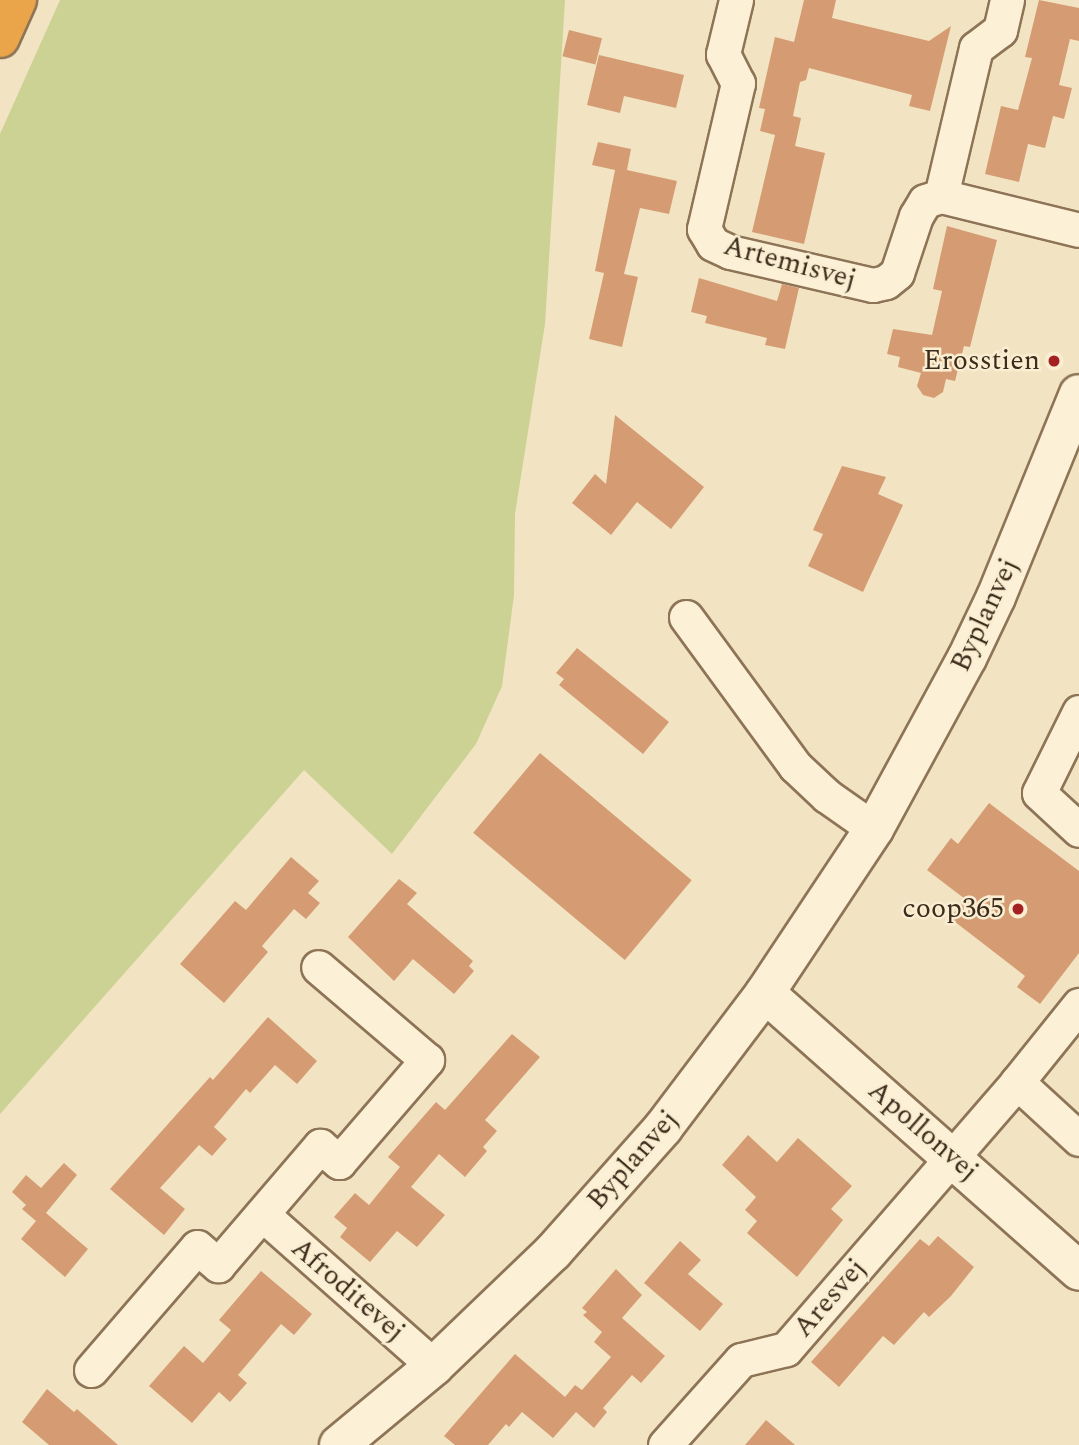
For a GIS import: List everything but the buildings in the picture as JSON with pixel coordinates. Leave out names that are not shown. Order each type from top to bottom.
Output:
[{"type":"highway","points":[[0,38],[17,0]]},
{"type":"street","name":"Artemisvej","points":[[736,0],[723,54],[738,83],[704,229],[713,244],[730,252],[861,283],[887,282],[901,265],[916,216],[925,201],[941,196]]},
{"type":"street","points":[[1007,0],[1000,30],[976,48],[941,196],[1079,230]]},
{"type":"street","name":"Byplanvej","points":[[339,1445],[434,1366],[553,1252],[645,1149],[765,993],[874,829],[934,722],[996,597],[1079,394]]},
{"type":"street","points":[[686,617],[795,766],[827,796],[874,829]]},
{"type":"street","points":[[1079,712],[1038,793],[1079,830]]},
{"type":"street","points":[[91,1370],[197,1247],[218,1265],[320,1146],[339,1162],[427,1060],[318,967]]},
{"type":"street","name":"Apollonvej","points":[[765,993],[1079,1271]]},
{"type":"street","name":"Aresvej","points":[[665,1445],[741,1360],[786,1349],[1017,1082],[1079,1005]]},
{"type":"street","points":[[1017,1082],[1079,1139]]},
{"type":"street","name":"Afroditevej","points":[[262,1214],[434,1366]]},
{"type":"green space","points":[[60,0],[565,0],[545,324],[515,514],[514,595],[502,686],[476,744],[392,854],[304,770],[0,1114],[0,134]]},
{"type":"place","name":"Erosstien","points":[[1054,361]]},
{"type":"place","name":"coop365","points":[[1018,909]]}]
